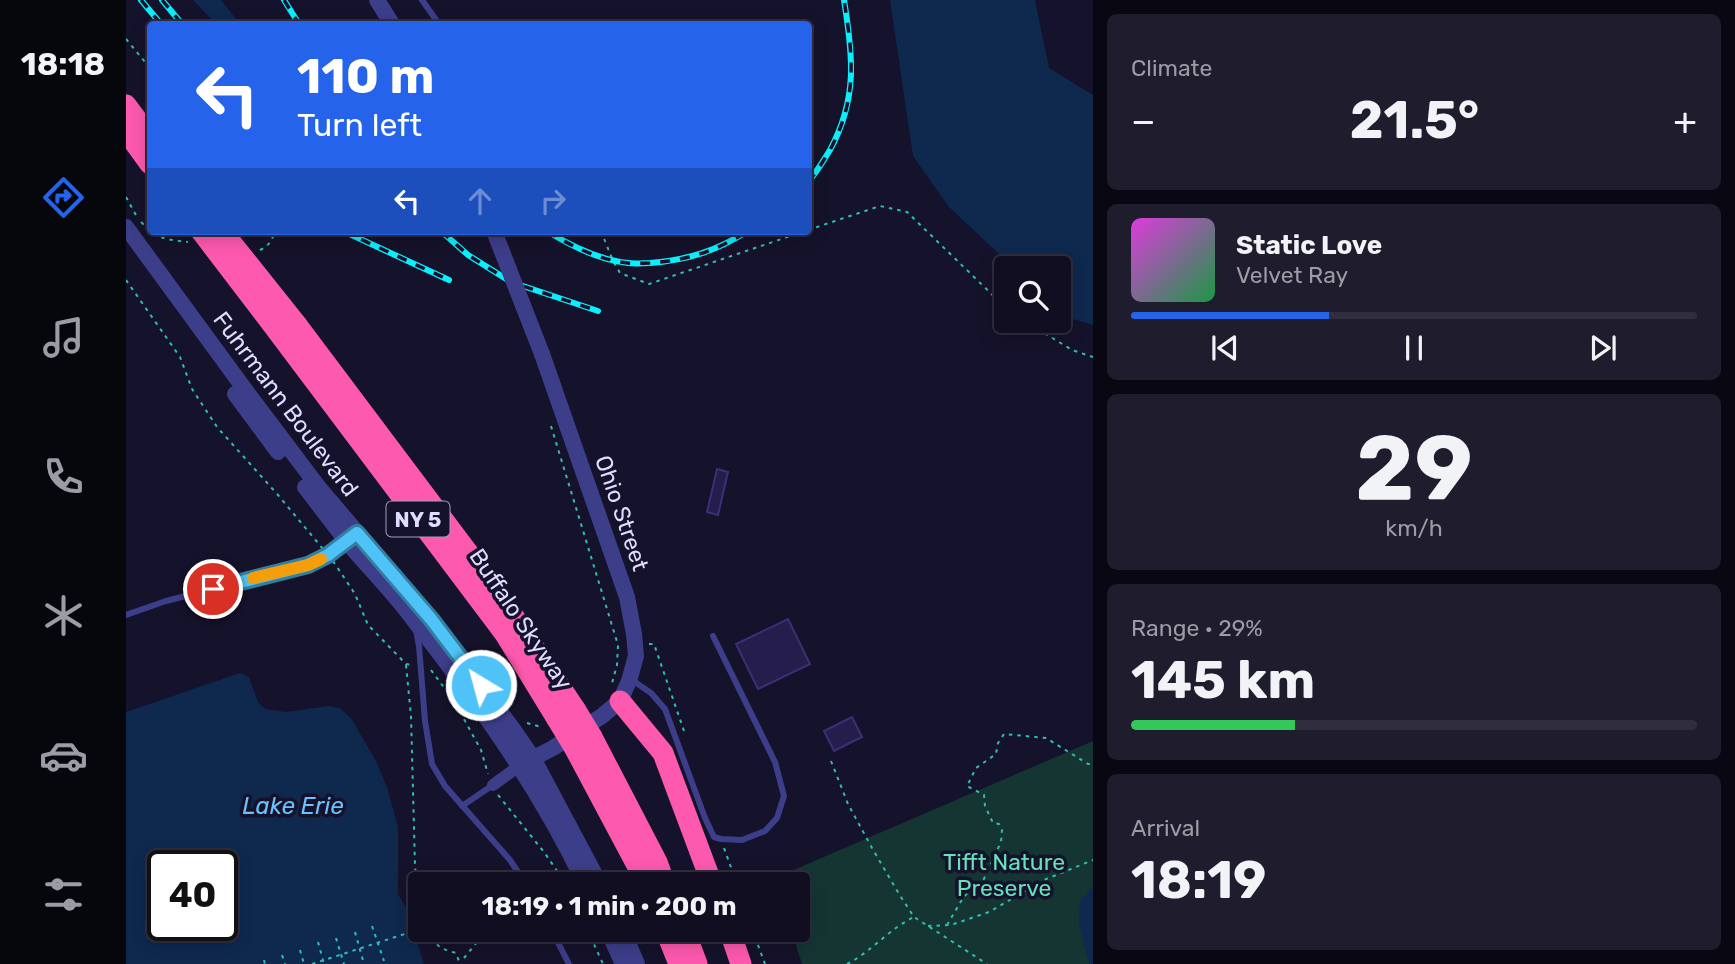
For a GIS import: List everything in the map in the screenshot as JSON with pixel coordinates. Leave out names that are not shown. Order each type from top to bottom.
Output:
[{"type":"highway","points":[[126,105],[147,133]]},
{"type":"highway","points":[[126,131],[147,160]]},
{"type":"highway","name":"Buffalo Skyway","points":[[204,235],[505,634],[561,719],[583,742],[661,872]]},
{"type":"highway","name":"Buffalo Skyway","points":[[225,235],[297,325],[496,590],[561,719]]},
{"type":"highway","points":[[615,693],[663,753],[708,872]]},
{"type":"highway","name":"Buffalo Skyway","points":[[583,742],[642,872]]},
{"type":"highway","points":[[670,942],[678,964]]},
{"type":"highway","points":[[689,942],[697,964]]},
{"type":"highway","points":[[733,942],[741,964]]},
{"type":"street","points":[[377,0],[390,21]]},
{"type":"street","name":"Fuhrmann Boulevard","points":[[126,227],[410,615],[526,762],[579,872]]},
{"type":"street","name":"Ohio Street","points":[[496,235],[542,354],[627,597],[635,634],[636,656],[630,679],[615,693],[602,716],[526,762]]},
{"type":"street","name":"Fuhrmann Boulevard","points":[[126,241],[250,415],[352,537],[431,619],[526,762],[593,872]]},
{"type":"street","points":[[493,785],[526,762]]},
{"type":"street","points":[[613,942],[624,964]]},
{"type":"street","points":[[627,942],[636,964]]},
{"type":"lane","points":[[422,0],[437,21]]},
{"type":"lane","points":[[126,615],[166,601],[308,565],[328,555],[352,537]]},
{"type":"lane","points":[[410,615],[419,646],[425,721],[432,764],[444,786],[518,872]]},
{"type":"lane","points":[[630,679],[651,693],[665,709],[714,837],[743,839],[765,831],[777,818],[785,796],[775,762],[713,636]]},
{"type":"lane","points":[[461,806],[493,785]]},
{"type":"lane","points":[[558,942],[569,964]]},
{"type":"path","points":[[126,39],[147,64]]},
{"type":"path","points":[[812,228],[880,206],[907,212],[994,296]]},
{"type":"path","points":[[602,235],[612,261],[620,273],[649,284],[792,235]]},
{"type":"path","points":[[126,280],[180,357],[192,389],[217,427],[319,545]]},
{"type":"path","points":[[1044,333],[1072,350],[1093,357]]},
{"type":"path","points":[[551,426],[620,645],[615,693]]},
{"type":"path","points":[[334,562],[355,594],[368,625],[406,664],[411,716],[416,872]]},
{"type":"path","points":[[406,664],[415,665]]},
{"type":"path","points":[[426,666],[454,701],[481,750],[493,785],[558,872]]},
{"type":"path","points":[[523,722],[538,727],[561,719]]},
{"type":"path","points":[[947,925],[963,898],[972,888],[982,883],[1001,842],[1002,830],[999,824],[993,823],[985,806],[984,795],[967,786],[976,768],[996,754],[998,743],[1004,734],[1046,738],[1088,764],[1093,764]]},
{"type":"path","points":[[831,761],[848,804],[898,894],[914,917],[987,964]]},
{"type":"path","points":[[723,845],[733,872]]},
{"type":"path","points":[[927,926],[947,925],[989,912],[1044,880],[1093,860]]},
{"type":"path","points":[[847,964],[903,922],[914,917]]},
{"type":"path","points":[[372,926],[384,961]]},
{"type":"path","points":[[355,932],[364,964]]},
{"type":"path","points":[[312,964],[408,933]]},
{"type":"path","points":[[336,937],[344,964]]},
{"type":"path","points":[[318,942],[324,964]]},
{"type":"path","points":[[434,942],[441,948],[456,953],[460,964]]},
{"type":"path","points":[[465,958],[478,942]]},
{"type":"path","points":[[593,942],[603,964]]},
{"type":"path","points":[[757,942],[765,964]]},
{"type":"path","points":[[300,950],[304,964]]},
{"type":"path","points":[[282,955],[285,964]]},
{"type":"path","points":[[264,960],[265,964]]},
{"type":"green space","name":"Tifft Nature Preserve","points":[[1093,741],[1093,964],[802,964],[795,942],[810,942],[810,872],[789,872]]},
{"type":"water","points":[[193,0],[221,0],[238,21],[213,21]]},
{"type":"water","points":[[890,0],[1035,0],[1049,68],[1093,95],[1093,325],[1071,318],[1071,256],[1001,256],[949,207],[913,156]]},
{"type":"water","name":"Lake Erie","points":[[240,673],[249,677],[258,702],[265,709],[286,712],[328,706],[340,708],[351,718],[376,761],[387,787],[398,827],[398,894],[408,912],[408,942],[417,942],[424,964],[126,964],[126,712]]},
{"type":"water","points":[[1093,887],[1093,964],[1089,964],[1079,925],[1080,900]]},
{"type":"building","points":[[717,469],[728,472],[718,515],[707,512]]},
{"type":"building","points":[[788,619],[810,664],[758,689],[736,644]]},
{"type":"building","points":[[852,717],[862,737],[834,751],[824,731]]},
{"type":"railway","points":[[141,0],[158,21]]},
{"type":"railway","points":[[162,0],[180,21]]},
{"type":"railway","points":[[284,0],[297,21]]},
{"type":"railway","points":[[812,177],[839,131],[849,94],[851,58],[844,0]]},
{"type":"railway","points":[[352,235],[449,280]]},
{"type":"railway","points":[[446,235],[468,255],[511,282],[598,311]]},
{"type":"railway","points":[[554,235],[596,256],[636,263],[664,262],[689,257],[741,235]]},
{"type":"slow traffic","points":[[253,578],[308,565],[321,559]]},
{"type":"route","points":[[213,589],[308,565],[328,555],[357,533],[431,619],[481,685]]}]
